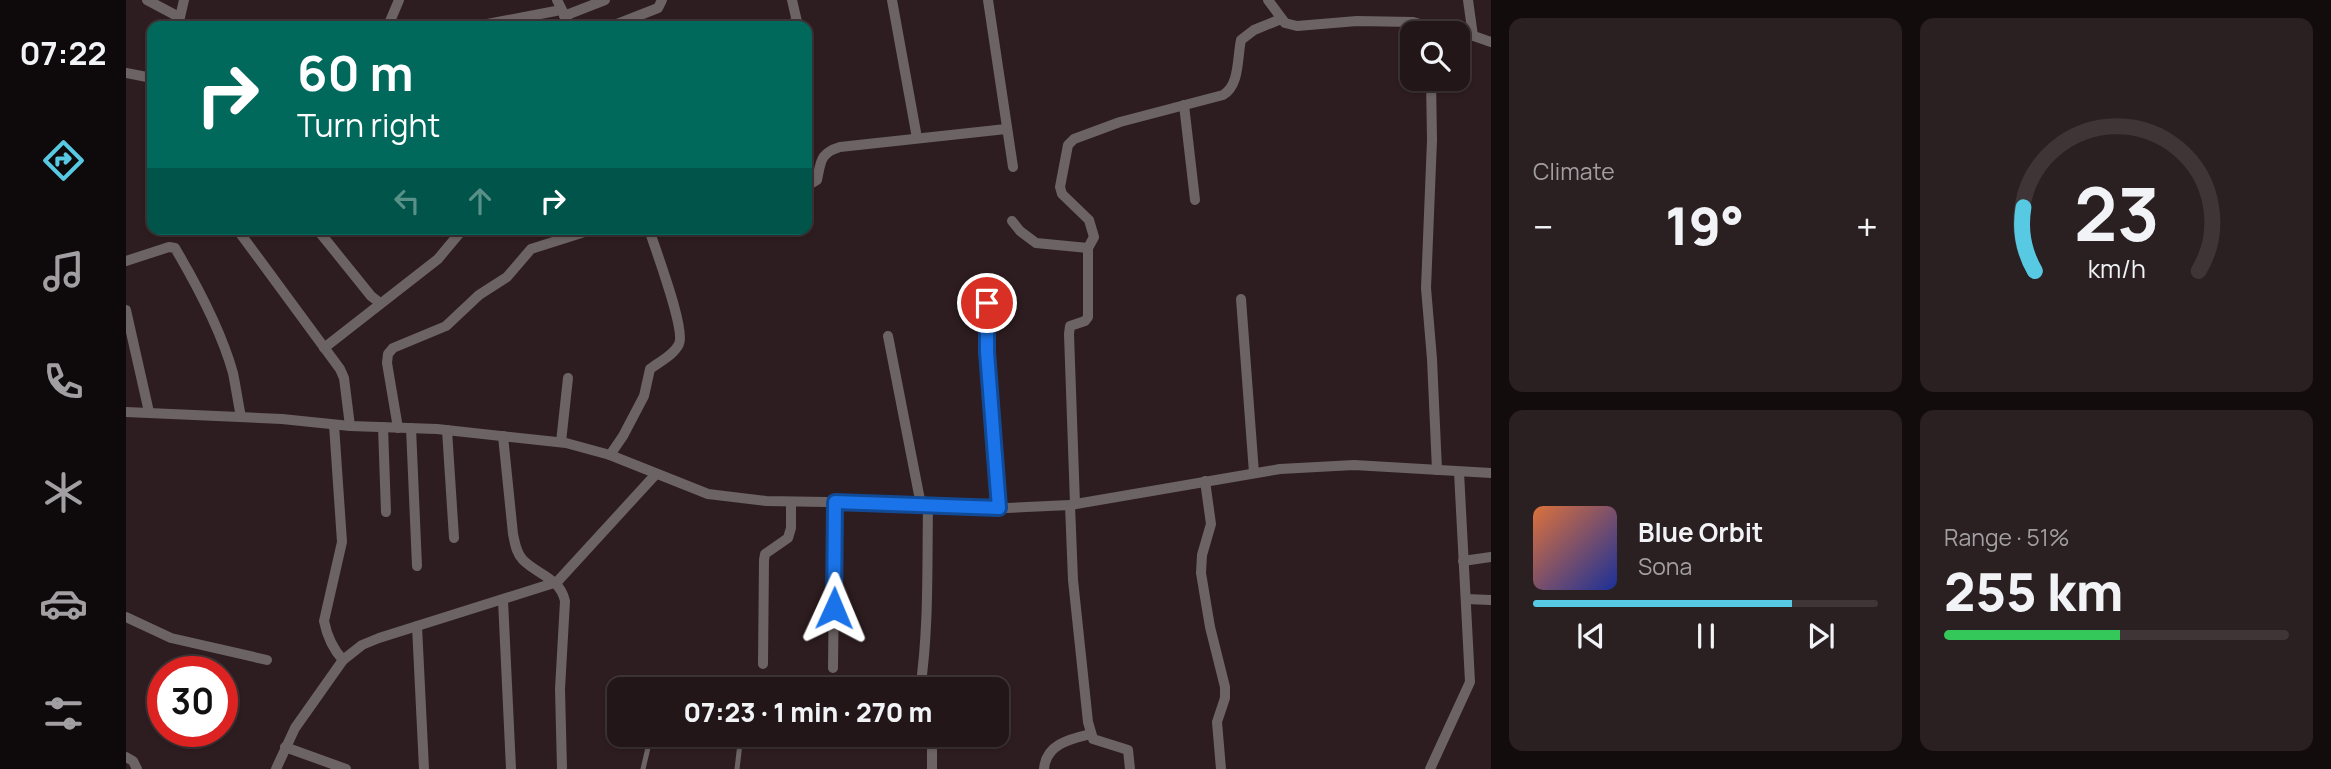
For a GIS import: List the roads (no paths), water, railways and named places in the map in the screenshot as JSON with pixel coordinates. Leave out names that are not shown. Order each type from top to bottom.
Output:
[{"type":"street","points":[[147,0],[177,21]]},
{"type":"street","points":[[178,21],[184,0]]},
{"type":"street","points":[[390,21],[399,0]]},
{"type":"street","points":[[557,0],[567,21]]},
{"type":"street","points":[[510,21],[563,13],[606,0]]},
{"type":"street","points":[[625,21],[658,8],[662,0]]},
{"type":"street","points":[[792,0],[797,21]]},
{"type":"street","points":[[892,0],[917,138]]},
{"type":"street","points":[[988,0],[1013,167]]},
{"type":"street","points":[[1268,0],[1285,23],[1297,26],[1357,21],[1400,22]]},
{"type":"street","points":[[1468,0],[1473,36]]},
{"type":"street","points":[[1130,769],[1128,750],[1097,742],[1091,734],[1073,580],[1069,334],[1070,326],[1088,317],[1088,248],[1094,237],[1089,220],[1062,194],[1060,187],[1068,145],[1074,139],[1120,122],[1230,91],[1235,80],[1241,40],[1254,30],[1281,19]]},
{"type":"street","points":[[1470,35],[1491,42]]},
{"type":"street","points":[[126,73],[147,77]]},
{"type":"street","points":[[1431,91],[1426,288],[1437,470]]},
{"type":"street","points":[[1184,105],[1195,200]]},
{"type":"street","points":[[812,183],[817,180],[822,158],[827,151],[863,143],[1006,128]]},
{"type":"street","points":[[1012,221],[1036,243],[1088,248]]},
{"type":"street","points":[[241,235],[344,378],[350,426]]},
{"type":"street","points":[[322,235],[362,286],[380,303]]},
{"type":"street","points":[[324,348],[438,259],[459,235]]},
{"type":"street","points":[[398,428],[387,363],[388,354],[393,348],[446,326],[479,295],[507,277],[531,248],[574,235]]},
{"type":"street","points":[[610,455],[644,396],[650,369],[673,352],[680,341],[680,331],[651,235]]},
{"type":"street","points":[[126,261],[169,247],[175,248],[192,277],[224,347],[233,373],[241,417]]},
{"type":"street","points":[[986,278],[987,352],[999,508]]},
{"type":"street","points":[[1241,299],[1254,473]]},
{"type":"street","points":[[126,310],[149,412]]},
{"type":"street","points":[[888,336],[924,506],[922,677]]},
{"type":"street","points":[[561,442],[568,379]]},
{"type":"street","points":[[126,412],[447,430],[561,442],[610,455],[708,494],[790,502],[999,508],[1073,504],[1280,469],[1354,465],[1491,473]]},
{"type":"street","points":[[334,425],[342,542],[324,621],[335,651],[343,660]]},
{"type":"street","points":[[383,427],[386,512]]},
{"type":"street","points":[[411,428],[417,566]]},
{"type":"street","points":[[447,430],[454,538]]},
{"type":"street","points":[[503,436],[516,550],[522,559],[556,582],[565,601],[560,689],[562,769]]},
{"type":"street","points":[[1430,769],[1470,682],[1459,472]]},
{"type":"street","points":[[276,769],[295,728],[343,660],[362,646],[556,582],[656,474]]},
{"type":"street","points":[[1205,481],[1211,524],[1202,555],[1201,573],[1210,627],[1226,687],[1217,722],[1221,769]]},
{"type":"street","points":[[763,664],[765,554],[788,538],[791,528],[790,502]]},
{"type":"street","points":[[833,668],[835,502]]},
{"type":"street","points":[[1463,561],[1491,557]]},
{"type":"street","points":[[1466,598],[1491,600]]},
{"type":"street","points":[[503,600],[511,769]]},
{"type":"street","points":[[126,617],[171,638],[267,660]]},
{"type":"street","points":[[417,626],[425,768]]},
{"type":"street","points":[[1044,769],[1044,760],[1052,749],[1061,743],[1091,734]]},
{"type":"street","points":[[285,747],[333,767],[346,769]]},
{"type":"street","points":[[932,747],[932,769]]},
{"type":"street","points":[[126,757],[133,761],[137,769]]},
{"type":"lane","points":[[643,769],[648,747]]},
{"type":"lane","points":[[737,769],[740,747]]}]
